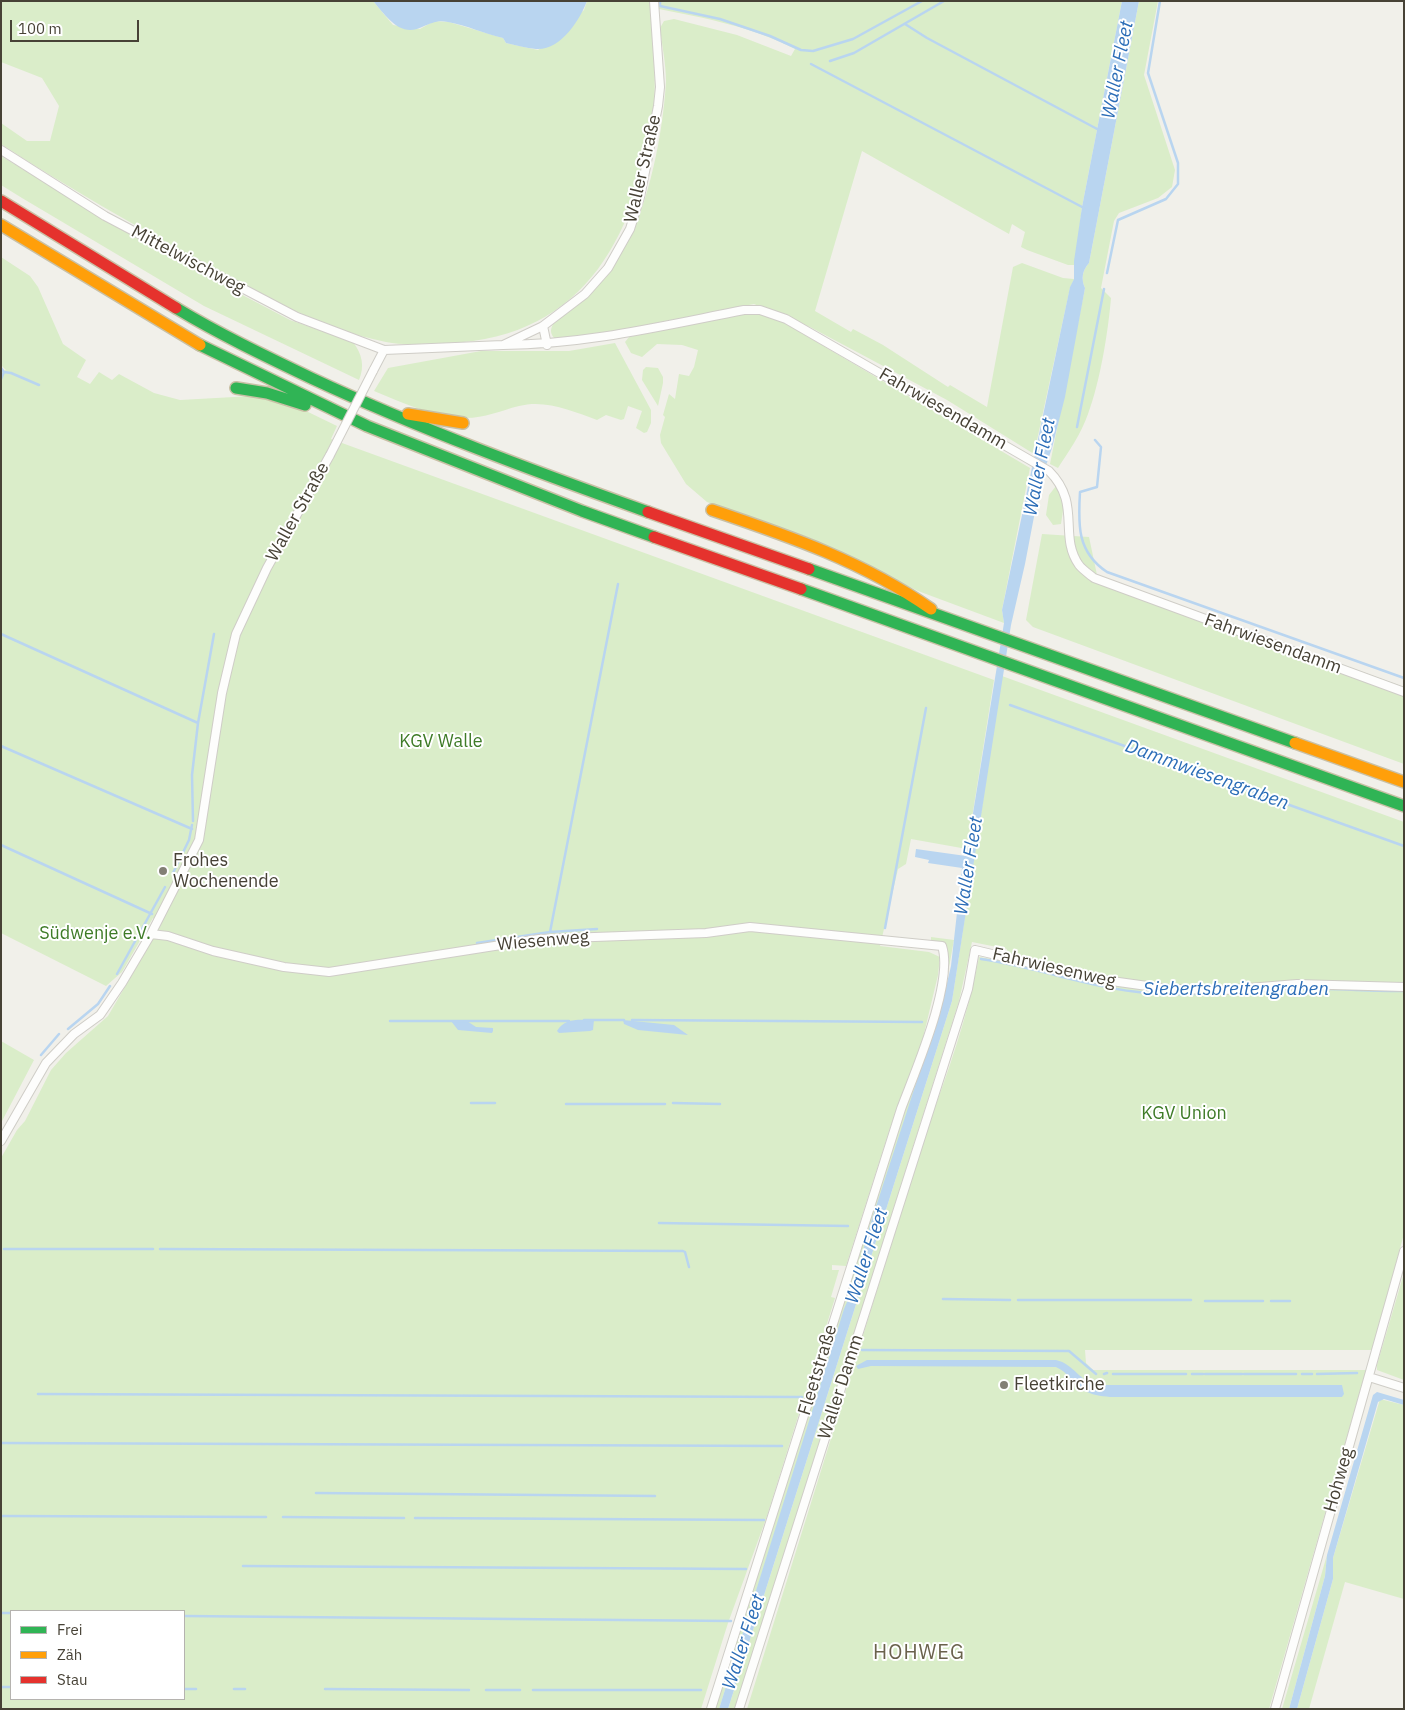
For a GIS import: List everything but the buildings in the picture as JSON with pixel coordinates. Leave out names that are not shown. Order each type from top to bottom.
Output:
[{"type":"highway","points":[[1,202],[186,314],[250,349],[378,409],[565,482],[1019,646],[1404,782]]},
{"type":"highway","points":[[1,225],[123,300],[211,351],[367,426],[582,511],[1404,806]]},
{"type":"highway","points":[[236,388],[267,393],[302,405],[334,411]]},
{"type":"highway","points":[[378,409],[463,423]]},
{"type":"highway","points":[[712,510],[836,553],[912,594],[944,618]]},
{"type":"street","name":"Waller Straße","points":[[1,1141],[42,1068],[66,1042],[100,1015],[122,984],[151,934],[199,840],[224,683],[236,634],[267,568],[330,455],[384,350],[503,345],[543,326],[585,294],[608,268],[630,229],[640,197],[658,106],[660,87],[654,1]]},
{"type":"street","name":"Mittelwischweg","points":[[1,150],[105,216],[197,266],[297,317],[384,350]]},
{"type":"street","name":"Fahrwiesendamm","points":[[503,345],[547,345],[616,336],[735,312],[760,310],[786,318],[1049,471],[1058,480],[1068,504],[1073,550],[1080,565],[1094,578],[1404,692]]},
{"type":"street","points":[[543,326],[547,345]]},
{"type":"street","name":"Wiesenweg","points":[[151,934],[168,936],[213,950],[284,967],[329,972],[539,939],[706,933],[750,928],[942,946]]},
{"type":"street","name":"Fleetstraße","points":[[711,1709],[901,1109],[933,1020],[944,958],[942,946]]},
{"type":"street","name":"Fahrwiesenweg","points":[[975,950],[1097,979],[1169,989],[1224,990],[1296,984],[1404,987]]},
{"type":"street","name":"Waller Damm","points":[[739,1709],[968,989],[975,950]]},
{"type":"street","name":"Hohweg","points":[[1275,1709],[1404,1251]]},
{"type":"street","points":[[1369,1378],[1404,1388]]},
{"type":"green space","points":[[1,1],[373,1],[393,25],[420,29],[434,21],[449,22],[503,38],[506,43],[538,50],[584,10],[587,1],[651,1],[655,80],[654,106],[647,152],[635,195],[619,234],[598,269],[571,299],[537,321],[496,336],[448,343],[401,344],[386,342],[338,329],[246,287],[101,205],[1,144],[1,123],[27,141],[50,141],[59,106],[42,78],[1,62]]},
{"type":"green space","points":[[659,1],[1122,1],[1082,207],[1075,265],[1068,265],[1021,247],[1025,232],[1012,224],[1009,234],[862,151],[815,311],[851,332],[853,329],[883,345],[948,387],[950,385],[987,407],[1013,267],[1022,263],[1063,278],[1074,279],[1070,288],[1034,454],[947,400],[810,327],[754,304],[573,339],[556,340],[554,338],[551,331],[555,321],[610,269],[623,251],[634,230],[643,206],[656,154],[664,103],[666,75],[660,28],[664,21],[674,19],[737,35],[791,56],[795,49],[746,29],[659,9]]},
{"type":"green space","points":[[1139,1],[1158,1],[1144,75],[1175,170],[1172,187],[1158,198],[1119,213],[1114,221],[1101,288],[1111,298],[1106,342],[1100,372],[1085,421],[1058,468],[1050,464],[1085,288],[1083,275],[1089,263]]},
{"type":"green space","points":[[1,156],[153,248],[290,320],[353,342],[362,360],[359,380],[204,306],[1,185]]},
{"type":"green space","points":[[1,257],[30,276],[38,287],[63,344],[86,360],[77,377],[90,384],[99,372],[112,380],[119,374],[154,393],[180,400],[252,396],[304,410],[337,426],[331,439],[994,680],[967,849],[911,839],[906,864],[898,869],[880,946],[929,952],[940,957],[938,975],[922,1042],[890,1128],[846,1266],[832,1265],[832,1270],[839,1270],[831,1297],[835,1298],[767,1516],[728,1623],[701,1709],[1,1709],[1,1158],[17,1130],[25,1121],[51,1070],[66,1053],[108,1016],[161,925],[153,918],[122,972],[106,986],[1,933],[1,371],[6,370],[1,365]]},
{"type":"green space","points":[[753,312],[776,318],[1030,468],[1002,610],[1004,623],[918,591],[810,538],[707,502],[686,484],[661,443],[660,435],[669,394],[675,399],[679,374],[689,376],[694,367],[698,350],[682,345],[657,344],[642,357],[631,353],[625,342],[629,337]]},
{"type":"green space","points":[[615,343],[651,410],[651,423],[647,432],[644,433],[636,428],[642,411],[628,406],[624,419],[621,420],[606,415],[597,420],[559,407],[539,404],[529,404],[477,417],[462,418],[428,412],[374,391],[388,368],[481,351],[569,351]]},
{"type":"green space","points":[[646,367],[658,368],[663,377],[658,406],[642,380],[643,370]]},
{"type":"green space","points":[[1056,486],[1064,504],[1061,524],[1053,525],[1046,515],[1049,495]]},
{"type":"green space","points":[[1042,534],[1089,537],[1097,575],[1404,687],[1404,764],[1033,627],[1026,620]]},
{"type":"green space","name":"KGV Union","points":[[1002,676],[1404,822],[1404,1234],[1372,1350],[1085,1350],[1086,1363],[1093,1370],[1366,1370],[1269,1709],[747,1709],[928,1126],[957,1042],[979,957],[1005,961],[1007,949],[972,942],[959,1001],[736,1709],[728,1709],[952,1001]]},
{"type":"green space","points":[[931,937],[954,940],[943,1000],[719,1709],[714,1709],[934,1020],[946,950],[931,942]]},
{"type":"green space","points":[[1,1041],[34,1060],[1,1123]]},
{"type":"green space","points":[[1404,1273],[1404,1380],[1377,1370],[1377,1365]]},
{"type":"green space","points":[[1380,1399],[1404,1405],[1404,1599],[1345,1582],[1309,1709],[1297,1709],[1333,1579],[1333,1558]]},
{"type":"green space","points":[[1327,1555],[1325,1576],[1289,1709],[1282,1709]]},
{"type":"water","points":[[373,1],[587,1],[574,25],[561,40],[545,48],[536,49],[506,43],[503,38],[444,21],[432,23],[414,30],[400,28],[388,19]]},
{"type":"water","name":"Waller Fleet","points":[[1122,1],[1139,1],[1089,263],[1083,275],[1085,288],[1065,397],[1052,448],[1041,480],[1011,625],[952,1001],[728,1709],[719,1709],[844,1309],[856,1277],[871,1222],[943,1000],[951,966],[962,868],[928,863],[929,860],[915,857],[916,849],[966,856],[1004,623],[1002,610],[1070,287],[1074,279],[1074,261],[1082,207]]},
{"type":"water","points":[[594,1020],[593,1030],[590,1031],[559,1033],[557,1031],[564,1023],[569,1021]]},
{"type":"water","points":[[623,1020],[674,1025],[688,1035],[638,1030],[624,1024]]},
{"type":"water","points":[[451,1021],[467,1021],[476,1027],[493,1028],[493,1031],[492,1033],[458,1030]]},
{"type":"water","points":[[867,1360],[1056,1360],[1068,1365],[1086,1380],[1097,1385],[1342,1385],[1344,1394],[1342,1397],[1110,1397],[1096,1395],[1083,1390],[1056,1367],[871,1366],[858,1369],[856,1366]]},
{"type":"water","points":[[1377,1392],[1404,1400],[1404,1405],[1384,1399],[1378,1402],[1333,1558],[1333,1579],[1297,1709],[1289,1709],[1325,1576],[1327,1555],[1373,1395]]},
{"type":"waterway","points":[[660,1],[660,6],[720,19],[770,36],[801,50],[813,51],[853,39],[922,1]]},
{"type":"waterway","points":[[830,61],[854,53],[944,1]]},
{"type":"waterway","points":[[1107,273],[1118,220],[1166,199],[1178,184],[1178,163],[1148,73],[1160,1]]},
{"type":"waterway","points":[[905,24],[927,38],[1099,130]]},
{"type":"waterway","points":[[811,64],[1084,208]]},
{"type":"waterway","points":[[1077,427],[1104,289]]},
{"type":"waterway","points":[[1,368],[4,372],[1,379]]},
{"type":"waterway","points":[[4,372],[39,385]]},
{"type":"waterway","points":[[1095,440],[1101,447],[1097,487],[1080,492],[1079,516],[1085,547],[1097,564],[1107,572],[1404,678]]},
{"type":"waterway","points":[[550,932],[618,584]]},
{"type":"waterway","points":[[1,634],[198,723]]},
{"type":"waterway","points":[[193,821],[192,775],[198,723],[214,634]]},
{"type":"waterway","name":"Dammwiesengraben","points":[[1010,705],[1404,846]]},
{"type":"waterway","points":[[885,928],[926,708]]},
{"type":"waterway","points":[[1,746],[192,829]]},
{"type":"waterway","points":[[173,873],[189,840],[192,825]]},
{"type":"waterway","points":[[1,845],[152,914]]},
{"type":"waterway","points":[[117,974],[165,887]]},
{"type":"waterway","points":[[477,943],[550,932],[597,929]]},
{"type":"waterway","name":"Siebertsbreitengraben","points":[[981,959],[1023,967],[1086,983],[1149,993],[1203,994],[1307,989],[1404,991]]},
{"type":"waterway","points":[[68,1029],[98,1004],[110,986]]},
{"type":"waterway","points":[[584,1020],[624,1020]]},
{"type":"waterway","points":[[632,1020],[922,1022]]},
{"type":"waterway","points":[[390,1021],[569,1021]]},
{"type":"waterway","points":[[41,1055],[59,1034]]},
{"type":"waterway","points":[[471,1103],[495,1103]]},
{"type":"waterway","points":[[673,1103],[720,1104]]},
{"type":"waterway","points":[[566,1104],[665,1104]]},
{"type":"waterway","points":[[659,1223],[848,1226]]},
{"type":"waterway","points":[[4,1249],[153,1249]]},
{"type":"waterway","points":[[160,1249],[683,1251],[685,1252],[689,1267]]},
{"type":"waterway","points":[[943,1299],[1010,1300]]},
{"type":"waterway","points":[[1018,1300],[1191,1300]]},
{"type":"waterway","points":[[1205,1301],[1263,1301]]},
{"type":"waterway","points":[[1271,1301],[1290,1301]]},
{"type":"waterway","points":[[862,1350],[1069,1351],[1096,1374]]},
{"type":"waterway","points":[[1317,1374],[1357,1373]]},
{"type":"waterway","points":[[1113,1374],[1186,1374]]},
{"type":"waterway","points":[[1192,1374],[1203,1374]]},
{"type":"waterway","points":[[1205,1374],[1242,1374]]},
{"type":"waterway","points":[[1244,1374],[1296,1374]]},
{"type":"waterway","points":[[1302,1374],[1312,1374]]},
{"type":"waterway","points":[[38,1394],[802,1397]]},
{"type":"waterway","points":[[1,1443],[782,1446]]},
{"type":"waterway","points":[[316,1493],[655,1496]]},
{"type":"waterway","points":[[1,1516],[266,1517]]},
{"type":"waterway","points":[[283,1517],[404,1518]]},
{"type":"waterway","points":[[415,1518],[764,1520]]},
{"type":"waterway","points":[[243,1566],[746,1569]]},
{"type":"waterway","points":[[1,1613],[10,1613]]},
{"type":"waterway","name":"Waller Fleet","points":[[185,1616],[731,1621]]},
{"type":"waterway","points":[[1,1687],[10,1687]]},
{"type":"waterway","points":[[185,1689],[196,1689]]},
{"type":"waterway","points":[[234,1689],[245,1689]]},
{"type":"waterway","points":[[325,1689],[469,1690]]},
{"type":"waterway","points":[[486,1690],[520,1690]]},
{"type":"waterway","points":[[533,1690],[701,1690]]},
{"type":"traffic: fast","points":[[176,308],[259,353],[352,397],[435,432],[648,512]]},
{"type":"traffic: fast","points":[[200,345],[367,426],[582,511],[654,537]]},
{"type":"traffic: fast","points":[[236,388],[267,393],[305,405]]},
{"type":"traffic: fast","points":[[809,569],[1295,743]]},
{"type":"traffic: fast","points":[[801,589],[1404,806]]},
{"type":"traffic: slow","points":[[1,225],[200,345]]},
{"type":"traffic: slow","points":[[408,414],[463,423]]},
{"type":"traffic: slow","points":[[712,510],[797,540],[853,564],[906,592],[931,609]]},
{"type":"traffic: slow","points":[[1295,743],[1404,782]]},
{"type":"traffic: jam","points":[[1,201],[176,308]]},
{"type":"traffic: jam","points":[[648,512],[809,569]]},
{"type":"traffic: jam","points":[[654,537],[801,589]]},
{"type":"place","name":"Frohes Wochenende","points":[[163,871]]},
{"type":"place","name":"Fleetkirche","points":[[1004,1385]]},
{"type":"district","name":"HOHWEG","points":[[919,1653]]},
{"type":"park label","name":"KGV Walle","points":[[441,742]]},
{"type":"park label","name":"Südwenje e.V.","points":[[95,934]]}]
